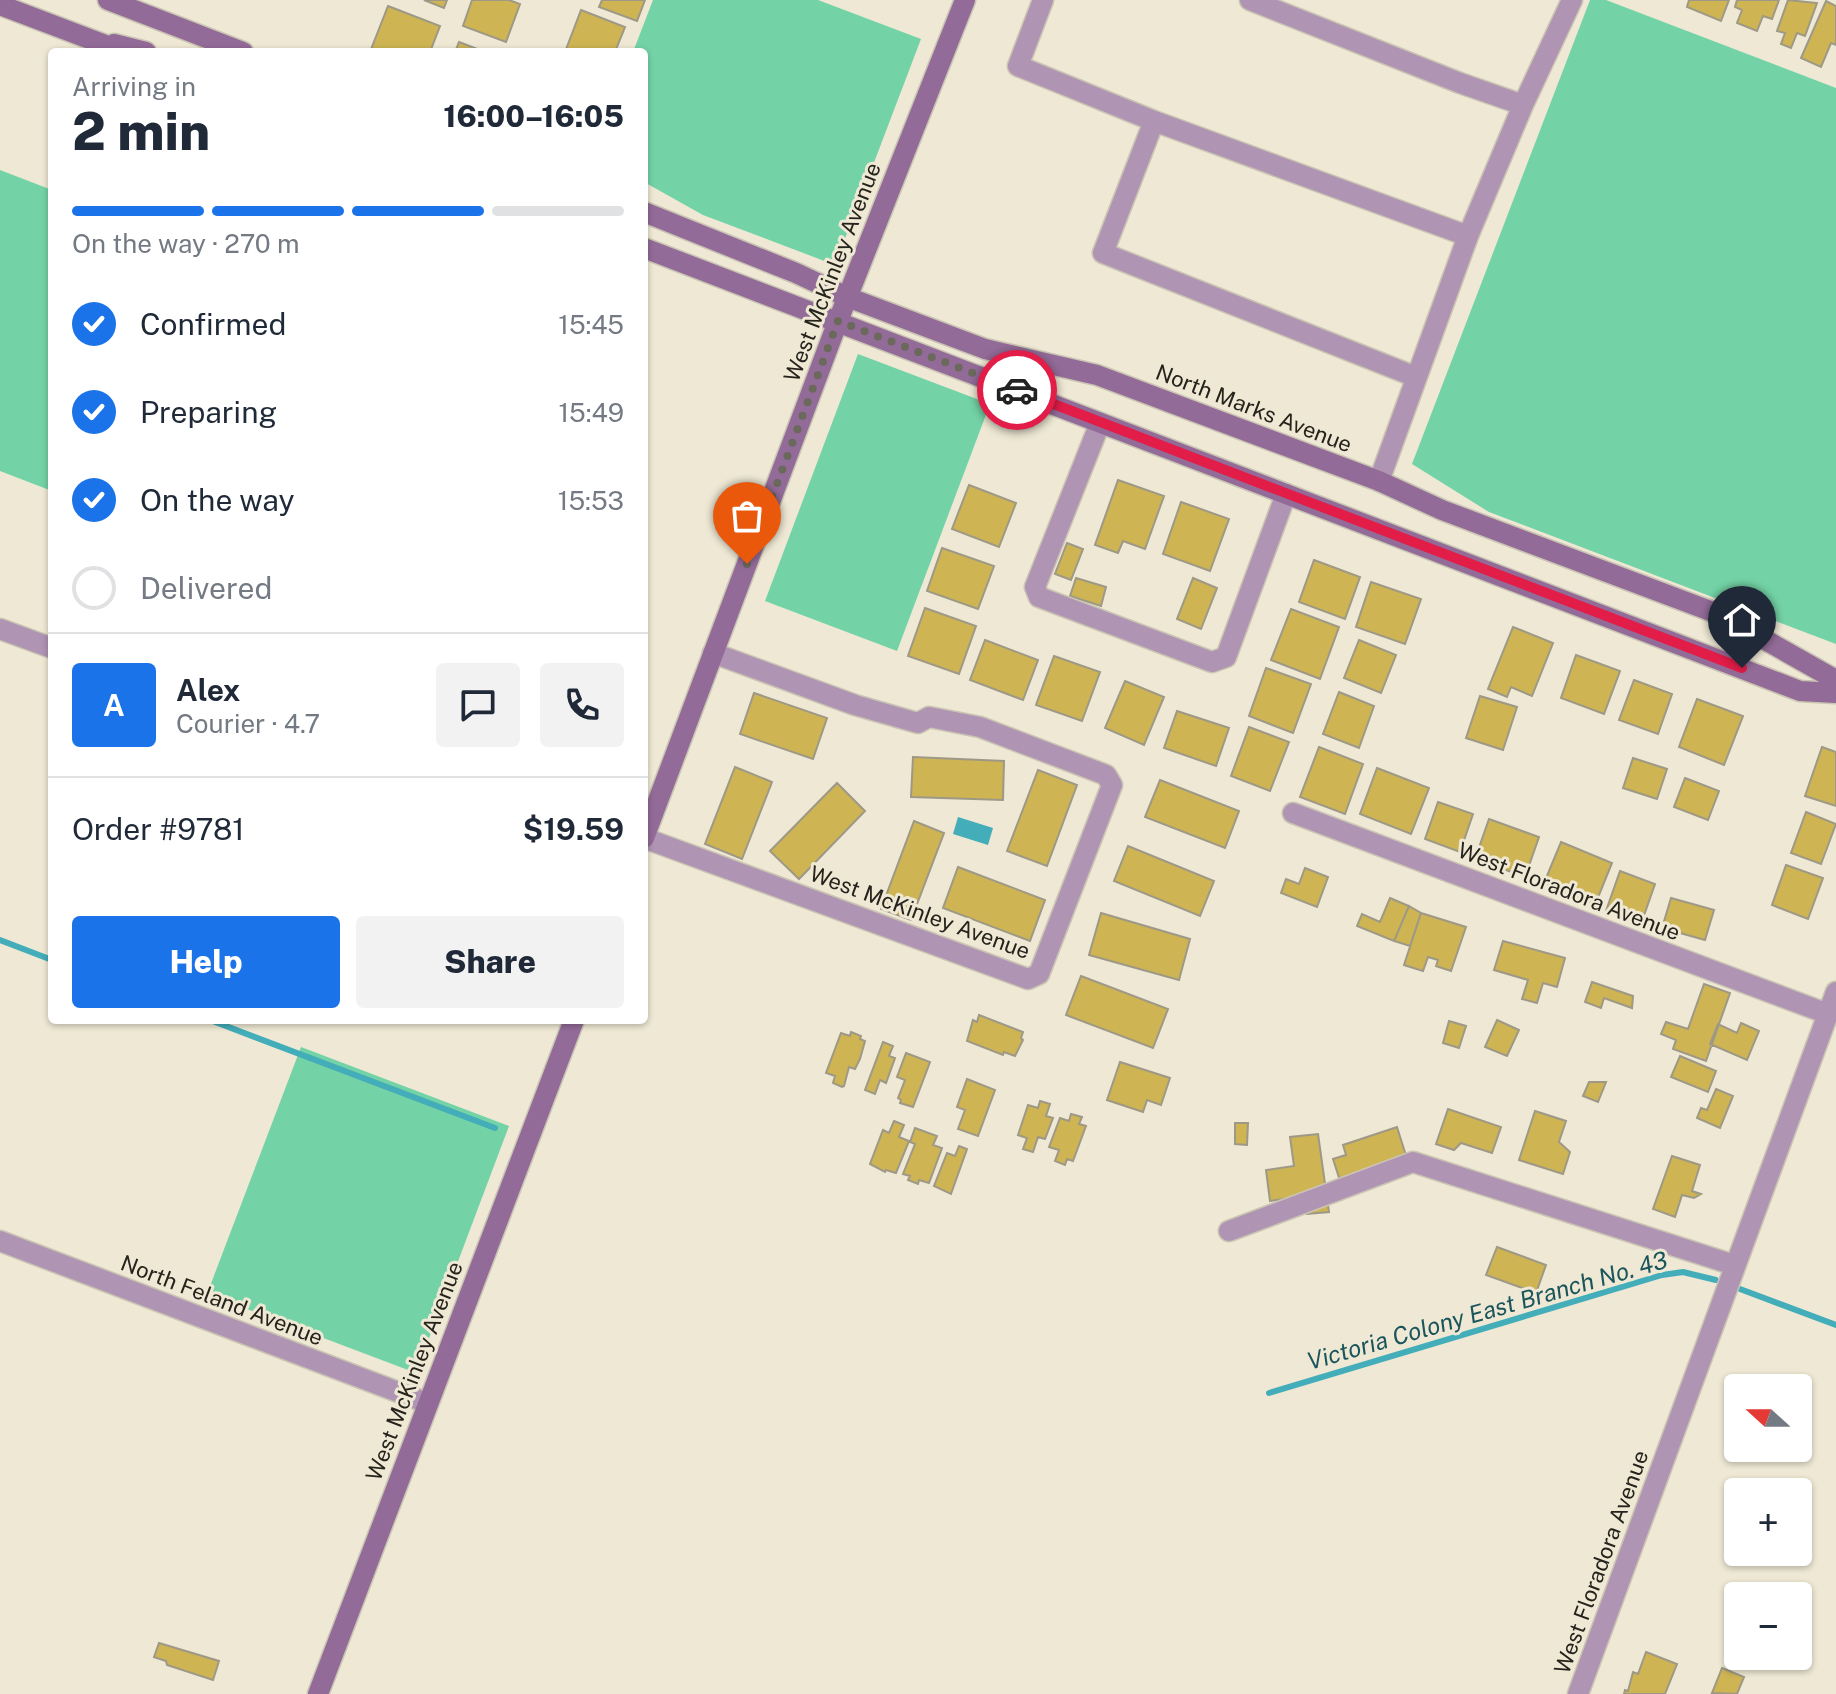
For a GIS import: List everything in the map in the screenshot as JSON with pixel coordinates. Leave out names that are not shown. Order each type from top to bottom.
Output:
[{"type":"main road","points":[[108,0],[233,48]]},
{"type":"main road","name":"West McKinley Avenue","points":[[648,827],[847,297],[965,0]]},
{"type":"main road","points":[[0,5],[113,48]]},
{"type":"main road","points":[[83,37],[129,48]]},
{"type":"main road","name":"North Marks Avenue","points":[[648,214],[796,273],[847,297],[996,352],[1097,375],[1721,615],[1836,680]]},
{"type":"main road","points":[[648,250],[1800,691],[1836,693]]},
{"type":"main road","name":"West McKinley Avenue","points":[[318,1694],[572,1024]]},
{"type":"street","points":[[1043,0],[1018,66],[1154,121],[1468,236]]},
{"type":"street","points":[[1250,0],[1523,105]]},
{"type":"street","points":[[1379,481],[1468,236],[1523,105],[1572,0]]},
{"type":"street","points":[[1154,121],[1103,253],[1416,377]]},
{"type":"street","points":[[1100,423],[1035,587],[1039,597],[1212,662],[1226,657],[1286,494]]},
{"type":"street","points":[[0,629],[48,647]]},
{"type":"street","name":"West McKinley Avenue","points":[[648,839],[1028,979],[1039,974],[1112,785],[1106,775],[980,727],[929,717],[918,723],[855,705],[713,653]]},
{"type":"street","name":"West Floradora Avenue","points":[[1293,813],[1828,1014]]},
{"type":"street","name":"West Floradora Avenue","points":[[1578,1694],[1836,992]]},
{"type":"street","points":[[1229,1231],[1413,1162],[1734,1265]]},
{"type":"street","name":"North Feland Avenue","points":[[0,1241],[427,1403]]},
{"type":"green space","points":[[653,0],[818,0],[921,39],[835,265],[703,215],[648,184],[648,48],[635,48]]},
{"type":"green space","points":[[1590,0],[1606,0],[1836,88],[1836,644],[1489,512],[1412,464]]},
{"type":"green space","points":[[0,170],[48,188],[48,489],[0,471]]},
{"type":"green space","points":[[858,354],[990,404],[897,651],[765,601]]},
{"type":"green space","points":[[301,1047],[509,1126],[416,1373],[207,1294]]},
{"type":"water","points":[[958,817],[993,828],[988,845],[953,834]]},
{"type":"building","points":[[424,0],[447,0],[444,8]]},
{"type":"building","points":[[472,0],[509,0],[520,4],[506,42],[463,26]]},
{"type":"building","points":[[602,0],[645,0],[637,21],[599,7]]},
{"type":"building","points":[[1689,0],[1729,0],[1721,21],[1687,7]]},
{"type":"building","points":[[1737,0],[1779,0],[1772,19],[1763,16],[1757,31],[1737,23],[1742,10],[1735,7]]},
{"type":"building","points":[[1788,0],[1817,3],[1805,36],[1797,33],[1791,48],[1781,44],[1785,33],[1777,31]]},
{"type":"building","points":[[1826,1],[1836,6],[1836,45],[1831,43],[1821,67],[1801,58]]},
{"type":"building","points":[[388,6],[440,26],[432,48],[372,48]]},
{"type":"building","points":[[581,10],[625,27],[617,48],[567,48]]},
{"type":"building","points":[[459,42],[475,48],[457,48]]},
{"type":"building","points":[[1118,480],[1164,496],[1145,549],[1123,541],[1118,553],[1095,545]]},
{"type":"building","points":[[969,485],[1016,503],[999,547],[952,529]]},
{"type":"building","points":[[1181,502],[1229,519],[1210,571],[1163,554]]},
{"type":"building","points":[[1067,543],[1083,549],[1071,580],[1055,574]]},
{"type":"building","points":[[942,548],[994,566],[978,609],[927,591]]},
{"type":"building","points":[[1314,560],[1360,577],[1345,619],[1299,602]]},
{"type":"building","points":[[1076,578],[1106,587],[1101,606],[1070,596]]},
{"type":"building","points":[[1193,578],[1217,588],[1201,629],[1177,619]]},
{"type":"building","points":[[1371,582],[1421,599],[1405,644],[1356,627]]},
{"type":"building","points":[[925,608],[976,626],[959,674],[908,656]]},
{"type":"building","points":[[1291,609],[1339,627],[1320,679],[1271,660]]},
{"type":"building","points":[[1513,627],[1553,643],[1532,696],[1511,687],[1507,697],[1488,689]]},
{"type":"building","points":[[985,640],[1038,660],[1023,700],[970,680]]},
{"type":"building","points":[[1359,640],[1396,655],[1381,693],[1344,678]]},
{"type":"building","points":[[1576,655],[1620,671],[1604,714],[1561,698]]},
{"type":"building","points":[[1054,656],[1100,672],[1082,721],[1036,705]]},
{"type":"building","points":[[1266,668],[1311,684],[1293,733],[1249,716]]},
{"type":"building","points":[[1634,680],[1672,694],[1658,734],[1619,720]]},
{"type":"building","points":[[1125,681],[1164,697],[1144,745],[1105,728]]},
{"type":"building","points":[[1339,692],[1374,706],[1359,748],[1323,734]]},
{"type":"building","points":[[754,693],[827,718],[813,759],[740,734]]},
{"type":"building","points":[[1480,696],[1517,707],[1503,750],[1466,738]]},
{"type":"building","points":[[1697,699],[1743,716],[1724,765],[1679,747]]},
{"type":"building","points":[[1177,711],[1229,728],[1216,766],[1164,748]]},
{"type":"building","points":[[1249,727],[1289,742],[1270,791],[1231,776]]},
{"type":"building","points":[[1319,747],[1363,764],[1345,814],[1300,797]]},
{"type":"building","points":[[1822,747],[1836,752],[1836,806],[1805,796]]},
{"type":"building","points":[[913,757],[1004,761],[1003,800],[911,797]]},
{"type":"building","points":[[1633,758],[1667,769],[1657,799],[1623,788]]},
{"type":"building","points":[[735,767],[772,782],[742,859],[705,844]]},
{"type":"building","points":[[1377,768],[1429,788],[1411,834],[1360,814]]},
{"type":"building","points":[[1038,770],[1077,785],[1047,866],[1007,851]]},
{"type":"building","points":[[1685,778],[1719,791],[1708,820],[1674,807]]},
{"type":"building","points":[[1160,780],[1239,811],[1225,848],[1145,817]]},
{"type":"building","points":[[837,783],[865,811],[799,879],[770,851]]},
{"type":"building","points":[[1438,802],[1473,814],[1460,852],[1425,839]]},
{"type":"building","points":[[1806,812],[1836,824],[1821,864],[1791,853]]},
{"type":"building","points":[[1489,819],[1539,837],[1525,877],[1475,859]]},
{"type":"building","points":[[914,821],[944,833],[911,920],[881,909]]},
{"type":"building","points":[[1561,842],[1612,863],[1595,905],[1544,883]]},
{"type":"building","points":[[1128,846],[1214,881],[1200,916],[1114,881]]},
{"type":"building","points":[[1786,865],[1823,878],[1808,919],[1772,905]]},
{"type":"building","points":[[958,867],[1045,900],[1030,941],[943,908]]},
{"type":"building","points":[[1305,868],[1328,877],[1317,907],[1281,893],[1286,879],[1299,884]]},
{"type":"building","points":[[1620,871],[1655,884],[1641,924],[1606,911]]},
{"type":"building","points":[[1390,898],[1409,906],[1394,941],[1357,926],[1362,914],[1380,922]]},
{"type":"building","points":[[1671,898],[1714,910],[1705,940],[1662,928]]},
{"type":"building","points":[[1409,906],[1421,913],[1410,946],[1394,941]]},
{"type":"building","points":[[1101,913],[1190,939],[1179,980],[1089,955]]},
{"type":"building","points":[[1421,913],[1466,927],[1451,971],[1436,966],[1438,960],[1428,957],[1423,971],[1404,965]]},
{"type":"building","points":[[1503,941],[1565,958],[1557,987],[1543,983],[1537,1003],[1522,999],[1528,980],[1494,970]]},
{"type":"building","points":[[1081,976],[1168,1009],[1153,1048],[1066,1015]]},
{"type":"building","points":[[1592,982],[1633,996],[1632,1008],[1604,998],[1601,1008],[1585,1002]]},
{"type":"building","points":[[1704,984],[1730,993],[1706,1061],[1673,1049],[1676,1040],[1661,1034],[1666,1022],[1688,1029]]},
{"type":"building","points":[[979,1015],[1023,1032],[1023,1040],[1015,1056],[1004,1052],[1003,1055],[967,1041],[973,1020],[977,1022]]},
{"type":"building","points":[[1497,1020],[1519,1030],[1507,1056],[1485,1047]]},
{"type":"building","points":[[1449,1021],[1466,1026],[1459,1048],[1443,1043]]},
{"type":"building","points":[[1741,1023],[1759,1031],[1747,1060],[1710,1044],[1718,1024],[1737,1033]]},
{"type":"building","points":[[851,1032],[865,1041],[855,1069],[849,1067],[842,1087],[833,1083],[835,1076],[826,1073],[841,1033],[850,1036]]},
{"type":"building","points":[[883,1042],[893,1046],[889,1056],[895,1058],[886,1083],[880,1080],[875,1094],[865,1090]]},
{"type":"building","points":[[906,1053],[930,1062],[913,1107],[900,1103],[898,1098],[905,1080],[897,1077]]},
{"type":"building","points":[[1680,1056],[1716,1071],[1708,1092],[1671,1077]]},
{"type":"building","points":[[1120,1062],[1170,1078],[1161,1105],[1147,1100],[1143,1112],[1107,1100]]},
{"type":"building","points":[[967,1079],[995,1090],[978,1136],[958,1129],[965,1110],[957,1107]]},
{"type":"building","points":[[1589,1082],[1606,1082],[1598,1102],[1583,1096]]},
{"type":"building","points":[[1716,1089],[1733,1096],[1720,1128],[1697,1118],[1701,1108],[1707,1110]]},
{"type":"building","points":[[1040,1101],[1050,1104],[1046,1116],[1053,1118],[1045,1139],[1038,1137],[1033,1152],[1023,1149],[1027,1138],[1018,1135],[1028,1105],[1038,1108]]},
{"type":"building","points":[[1448,1109],[1501,1127],[1492,1153],[1461,1143],[1454,1150],[1436,1144]]},
{"type":"building","points":[[1535,1111],[1566,1121],[1559,1142],[1570,1152],[1563,1174],[1519,1160]]},
{"type":"building","points":[[1071,1114],[1082,1117],[1079,1124],[1086,1126],[1073,1161],[1067,1159],[1065,1165],[1055,1161],[1059,1150],[1049,1147],[1060,1118],[1069,1121]]},
{"type":"building","points":[[894,1121],[904,1125],[899,1137],[909,1141],[896,1173],[885,1172],[870,1164],[883,1130],[889,1133]]},
{"type":"building","points":[[1235,1123],[1248,1123],[1247,1145],[1235,1144]]},
{"type":"building","points":[[1397,1127],[1409,1165],[1342,1187],[1333,1159],[1346,1155],[1343,1145]]},
{"type":"building","points":[[915,1128],[937,1136],[933,1145],[942,1148],[929,1183],[919,1180],[918,1184],[903,1174],[915,1144],[910,1142]]},
{"type":"building","points":[[1318,1134],[1329,1212],[1307,1214],[1305,1196],[1270,1201],[1266,1170],[1294,1166],[1290,1137]]},
{"type":"building","points":[[959,1146],[967,1149],[951,1194],[934,1186],[947,1153],[955,1156]]},
{"type":"building","points":[[1672,1156],[1700,1165],[1692,1191],[1701,1194],[1694,1198],[1682,1195],[1675,1217],[1653,1209]]},
{"type":"building","points":[[1497,1247],[1546,1265],[1536,1293],[1486,1275]]},
{"type":"building","points":[[159,1643],[219,1661],[213,1680],[167,1665],[166,1661],[154,1657]]},
{"type":"building","points":[[1646,1652],[1677,1664],[1665,1694],[1624,1694],[1625,1690],[1628,1691],[1633,1672],[1638,1674]]},
{"type":"building","points":[[1722,1668],[1744,1677],[1737,1694],[1712,1693]]},
{"type":"waterway","name":"Victoria Colony East Branch No. 43","points":[[0,940],[48,958]]},
{"type":"waterway","name":"Victoria Colony East Branch No. 43","points":[[221,1024],[495,1128]]},
{"type":"waterway","name":"Victoria Colony East Branch No. 43","points":[[1269,1393],[1662,1275],[1683,1272],[1716,1280]]},
{"type":"waterway","name":"Victoria Colony East Branch No. 43","points":[[1740,1289],[1836,1325]]},
{"type":"way so far","points":[[747,564],[838,321],[1017,390]]},
{"type":"route","points":[[1017,390],[1742,668]]}]
